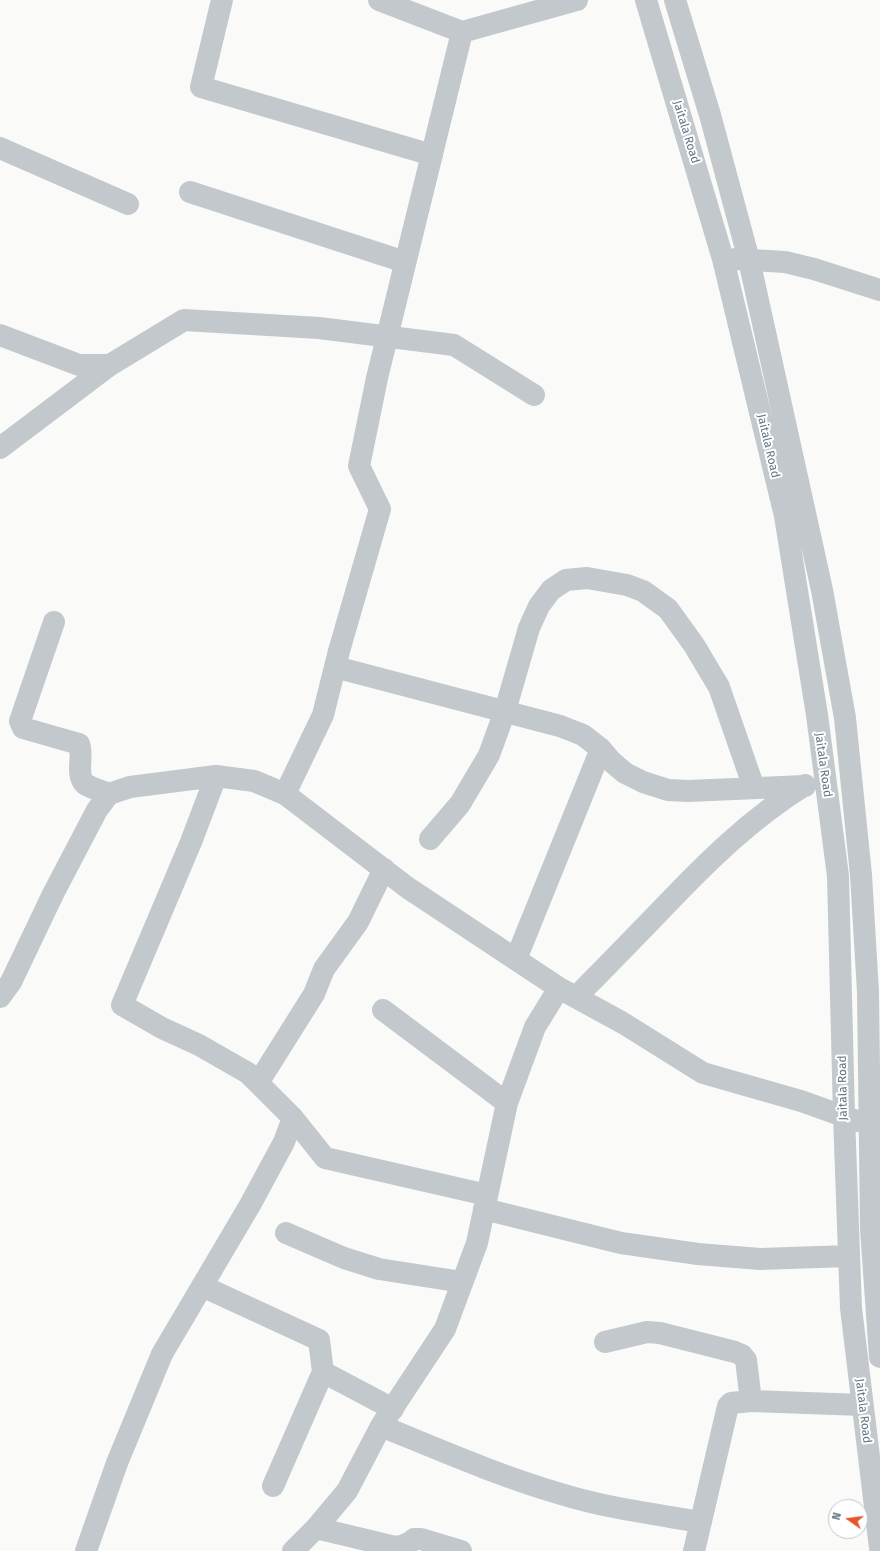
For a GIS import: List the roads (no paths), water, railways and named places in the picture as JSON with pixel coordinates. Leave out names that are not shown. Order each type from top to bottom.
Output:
[{"type":"street","points":[[222,0],[201,87],[432,155]]},
{"type":"street","points":[[379,0],[462,32],[577,0]]},
{"type":"street","name":"Jaitala Road","points":[[646,0],[724,258],[785,516],[817,715],[838,876],[844,1116],[851,1308],[880,1548]]},
{"type":"street","name":"Jaitala Road","points":[[675,0],[710,115],[749,260],[820,582],[845,718],[861,867],[868,984],[871,1229],[880,1357]]},
{"type":"street","points":[[285,794],[323,715],[335,667],[380,509],[359,466],[387,336],[462,32]]},
{"type":"street","points":[[0,148],[128,204]]},
{"type":"street","points":[[190,192],[405,262]]},
{"type":"street","points":[[724,258],[785,262],[814,269],[880,290]]},
{"type":"street","points":[[0,448],[110,365],[184,320],[319,328],[454,345],[534,395]]},
{"type":"street","points":[[4,337],[79,365],[110,365]]},
{"type":"street","points":[[430,839],[460,804],[489,755],[505,711],[529,628],[539,606],[551,590],[566,580],[587,578],[627,585],[643,592],[668,609],[694,645],[720,687],[754,788]]},
{"type":"street","points":[[54,622],[20,721],[23,728],[78,744],[82,751],[80,769],[81,777],[85,784],[109,794]]},
{"type":"street","points":[[335,667],[560,726],[583,735],[601,749],[612,762],[626,773],[643,782],[668,790],[688,791],[805,786]]},
{"type":"street","points":[[516,960],[601,749]]},
{"type":"street","points":[[0,997],[11,982],[57,887],[97,810],[109,794],[130,788],[216,776],[254,781],[285,794],[408,888],[516,960],[568,993],[623,1023],[704,1073],[801,1101],[869,1125]]},
{"type":"street","points":[[216,776],[191,842],[122,1005],[162,1028],[212,1052],[248,1073],[293,1118],[325,1158],[486,1202],[621,1243],[698,1254],[760,1259],[849,1256]]},
{"type":"street","points":[[293,1551],[316,1528],[347,1491],[387,1417],[445,1329],[477,1243],[507,1103],[535,1027],[568,993],[710,859],[756,821],[805,786],[825,778]]},
{"type":"street","points":[[258,1083],[314,994],[324,969],[358,922],[384,870]]},
{"type":"street","points":[[383,1010],[507,1103]]},
{"type":"street","points":[[86,1551],[117,1463],[162,1354],[250,1205],[284,1142],[293,1118]]},
{"type":"street","points":[[286,1233],[344,1258],[379,1269],[462,1282]]},
{"type":"street","points":[[202,1286],[319,1340],[323,1372],[272,1486]]},
{"type":"street","points":[[605,1342],[647,1332],[660,1333],[735,1352],[742,1355],[746,1360],[751,1401]]},
{"type":"street","points":[[323,1372],[387,1417],[460,1458],[561,1494],[618,1509],[701,1522]]},
{"type":"street","points":[[694,1551],[728,1406],[731,1403],[751,1401],[862,1405]]},
{"type":"street","points":[[316,1528],[391,1546],[400,1547],[414,1539],[421,1539],[461,1551]]}]
